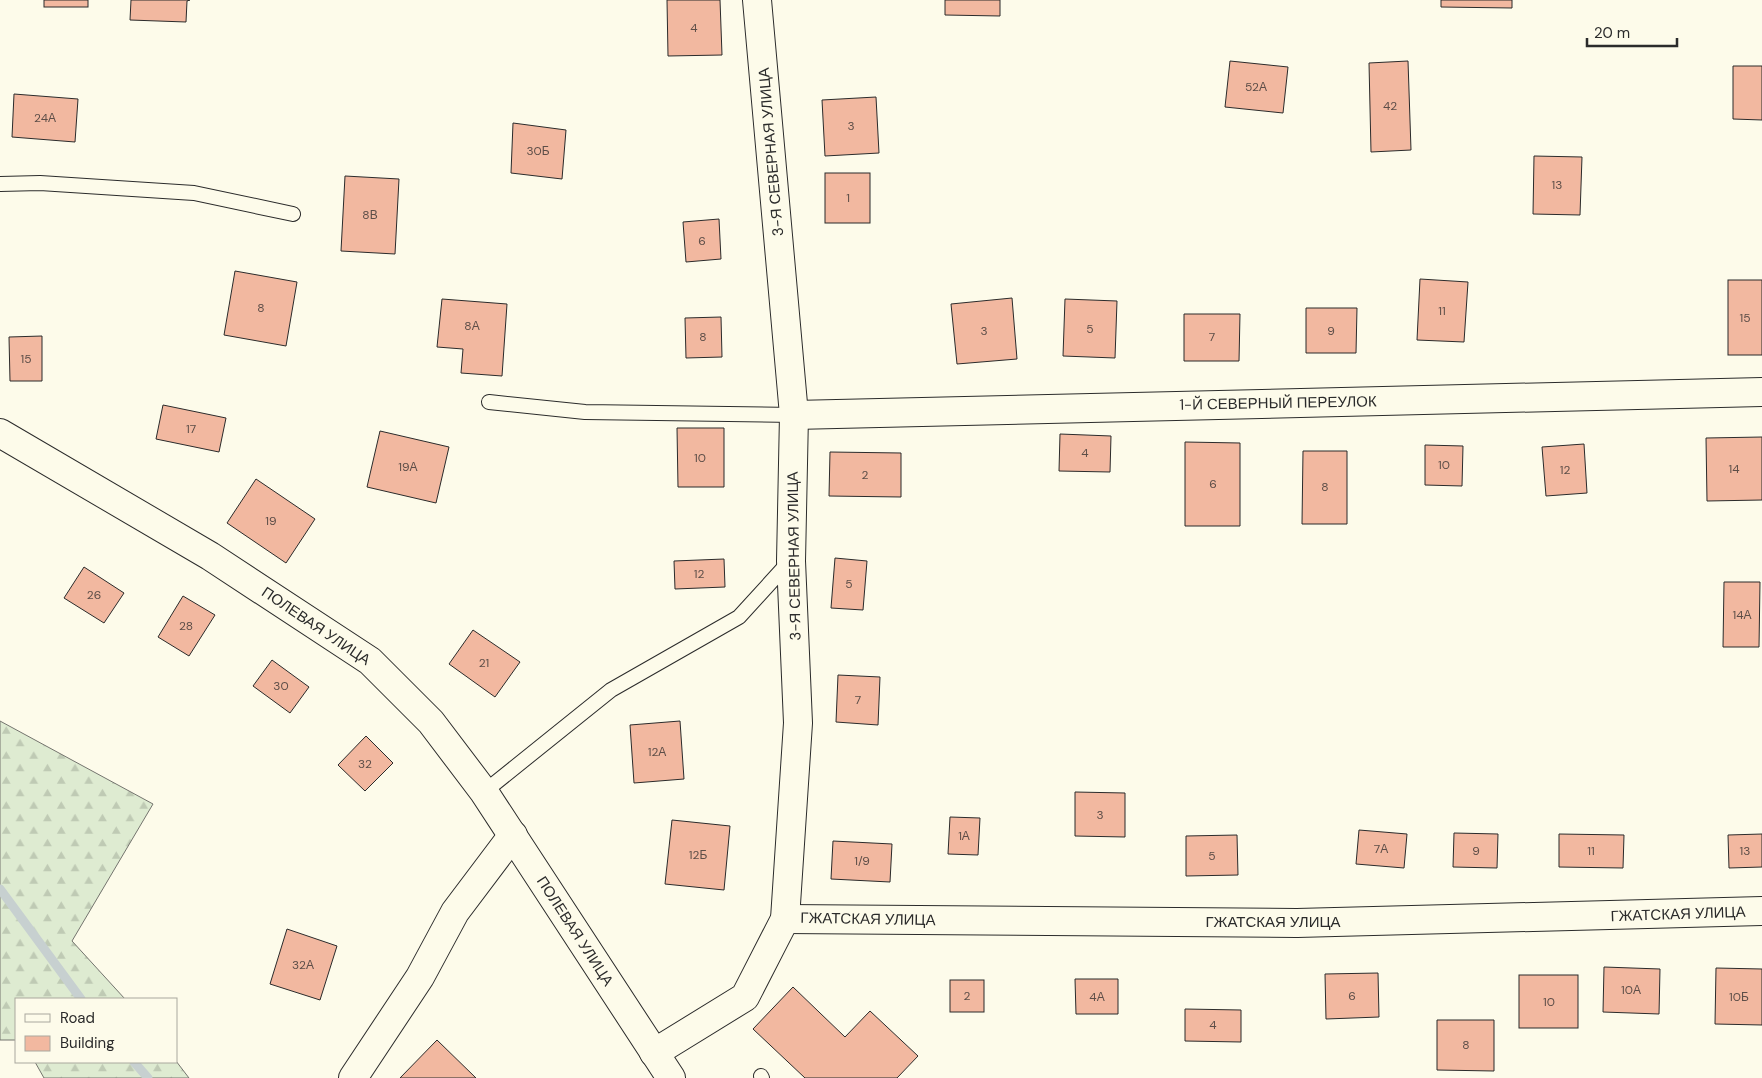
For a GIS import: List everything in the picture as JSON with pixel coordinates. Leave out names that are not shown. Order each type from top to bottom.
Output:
[{"type":"street","name":"3-Я СЕВЕРНАЯ УЛИЦА","points":[[654,1052],[745,997],[785,918],[798,723],[791,560],[794,415],[757,0]]},
{"type":"street","name":"1-Й СЕВЕРНЫЙ ПЕРЕУЛОК","points":[[794,415],[1762,392]]},
{"type":"street","name":"ПОЛЕВАЯ УЛИЦА","points":[[0,433],[210,556],[370,661],[431,722],[484,792],[672,1078]]},
{"type":"street","points":[[353,1078],[420,977],[455,912],[513,836]]},
{"type":"street","name":"ГЖАТСКАЯ УЛИЦА","points":[[785,918],[1297,923],[1762,911]]},
{"type":"lane","points":[[0,184],[40,183],[194,193],[293,214]]},
{"type":"lane","points":[[489,402],[585,412],[794,415]]},
{"type":"lane","points":[[484,792],[610,690],[739,618],[791,560]]},
{"type":"green space","points":[[0,721],[153,804],[72,941],[124,998],[15,998],[15,1040],[0,1040]]},
{"type":"green space","points":[[36,1063],[178,1063],[189,1078],[44,1078]]},
{"type":"building","points":[[44,0],[88,0],[88,7],[44,7]]},
{"type":"building","points":[[131,0],[190,0],[187,1],[186,22],[130,20]]},
{"type":"building","points":[[667,0],[720,0],[722,55],[668,56]]},
{"type":"building","points":[[945,0],[1000,0],[1000,16],[945,15]]},
{"type":"building","points":[[1441,0],[1512,0],[1512,8],[1441,7]]},
{"type":"building","points":[[1230,61],[1288,67],[1283,113],[1225,107]]},
{"type":"building","points":[[1408,61],[1411,150],[1371,152],[1369,63]]},
{"type":"building","points":[[1733,66],[1762,66],[1762,120],[1733,119]]},
{"type":"building","points":[[14,94],[78,99],[75,142],[12,137]]},
{"type":"building","points":[[876,97],[879,153],[825,156],[822,100]]},
{"type":"building","points":[[513,123],[566,130],[562,179],[511,173]]},
{"type":"building","points":[[1534,156],[1582,157],[1580,215],[1533,214]]},
{"type":"building","points":[[825,173],[870,173],[870,223],[825,223]]},
{"type":"building","points":[[345,176],[399,179],[395,254],[341,251]]},
{"type":"building","points":[[719,219],[721,259],[686,262],[683,222]]},
{"type":"building","points":[[235,271],[297,282],[286,346],[224,335]]},
{"type":"building","points":[[1420,279],[1468,282],[1464,342],[1417,340]]},
{"type":"building","points":[[1728,280],[1762,280],[1762,355],[1728,355]]},
{"type":"building","points":[[1012,298],[1017,359],[957,364],[951,304]]},
{"type":"building","points":[[442,299],[507,304],[502,376],[461,373],[463,349],[437,347]]},
{"type":"building","points":[[1065,299],[1117,301],[1115,358],[1063,356]]},
{"type":"building","points":[[1306,308],[1357,308],[1356,353],[1306,353]]},
{"type":"building","points":[[1184,314],[1240,314],[1239,361],[1184,361]]},
{"type":"building","points":[[721,317],[722,357],[686,358],[685,318]]},
{"type":"building","points":[[42,336],[42,381],[10,381],[9,337]]},
{"type":"building","points":[[163,405],[226,418],[219,452],[156,439]]},
{"type":"building","points":[[677,428],[724,428],[724,487],[678,487]]},
{"type":"building","points":[[380,431],[449,447],[436,503],[367,487]]},
{"type":"building","points":[[1060,434],[1111,436],[1110,472],[1059,471]]},
{"type":"building","points":[[1762,437],[1762,500],[1707,501],[1706,438]]},
{"type":"building","points":[[1185,442],[1240,443],[1240,526],[1185,526]]},
{"type":"building","points":[[1584,444],[1587,493],[1546,496],[1542,447]]},
{"type":"building","points":[[1425,445],[1463,446],[1462,486],[1425,485]]},
{"type":"building","points":[[1303,451],[1347,451],[1347,524],[1302,524]]},
{"type":"building","points":[[830,452],[901,453],[901,497],[829,496]]},
{"type":"building","points":[[256,479],[315,519],[286,563],[227,523]]},
{"type":"building","points":[[835,558],[867,561],[863,610],[831,608]]},
{"type":"building","points":[[724,559],[725,587],[675,589],[674,561]]},
{"type":"building","points":[[84,567],[124,593],[104,623],[64,598]]},
{"type":"building","points":[[1724,582],[1760,582],[1759,647],[1723,647]]},
{"type":"building","points":[[183,596],[215,615],[189,656],[158,637]]},
{"type":"building","points":[[473,630],[520,662],[495,697],[449,664]]},
{"type":"building","points":[[272,660],[309,687],[290,713],[253,686]]},
{"type":"building","points":[[838,675],[880,677],[878,725],[836,722]]},
{"type":"building","points":[[680,721],[684,779],[634,783],[630,725]]},
{"type":"building","points":[[366,736],[393,763],[365,791],[338,765]]},
{"type":"building","points":[[1075,792],[1125,793],[1125,837],[1075,836]]},
{"type":"building","points":[[950,817],[980,818],[978,855],[948,854]]},
{"type":"building","points":[[672,820],[730,826],[724,890],[665,884]]},
{"type":"building","points":[[1359,830],[1407,834],[1404,868],[1356,864]]},
{"type":"building","points":[[1454,833],[1498,834],[1497,868],[1453,867]]},
{"type":"building","points":[[1559,834],[1624,835],[1623,868],[1559,867]]},
{"type":"building","points":[[1762,834],[1762,867],[1729,868],[1728,835]]},
{"type":"building","points":[[1237,835],[1238,875],[1186,876],[1186,836]]},
{"type":"building","points":[[833,841],[892,844],[890,882],[831,879]]},
{"type":"building","points":[[287,929],[337,946],[320,1000],[270,984]]},
{"type":"building","points":[[1604,967],[1660,969],[1659,1014],[1603,1012]]},
{"type":"building","points":[[1716,968],[1762,969],[1762,1025],[1715,1024]]},
{"type":"building","points":[[1378,973],[1379,1017],[1326,1019],[1325,974]]},
{"type":"building","points":[[1519,975],[1578,975],[1578,1028],[1519,1028]]},
{"type":"building","points":[[1075,979],[1118,979],[1118,1014],[1076,1014]]},
{"type":"building","points":[[950,980],[984,980],[984,1012],[950,1012]]},
{"type":"building","points":[[793,987],[845,1037],[870,1011],[918,1056],[897,1078],[805,1078],[753,1029]]},
{"type":"building","points":[[1185,1009],[1241,1010],[1241,1042],[1185,1041]]},
{"type":"building","points":[[1437,1020],[1494,1020],[1494,1071],[1437,1070]]},
{"type":"building","points":[[437,1040],[476,1078],[400,1078]]},
{"type":"waterway","points":[[0,889],[80,998]]},
{"type":"waterway","points":[[135,1063],[148,1078]]}]
